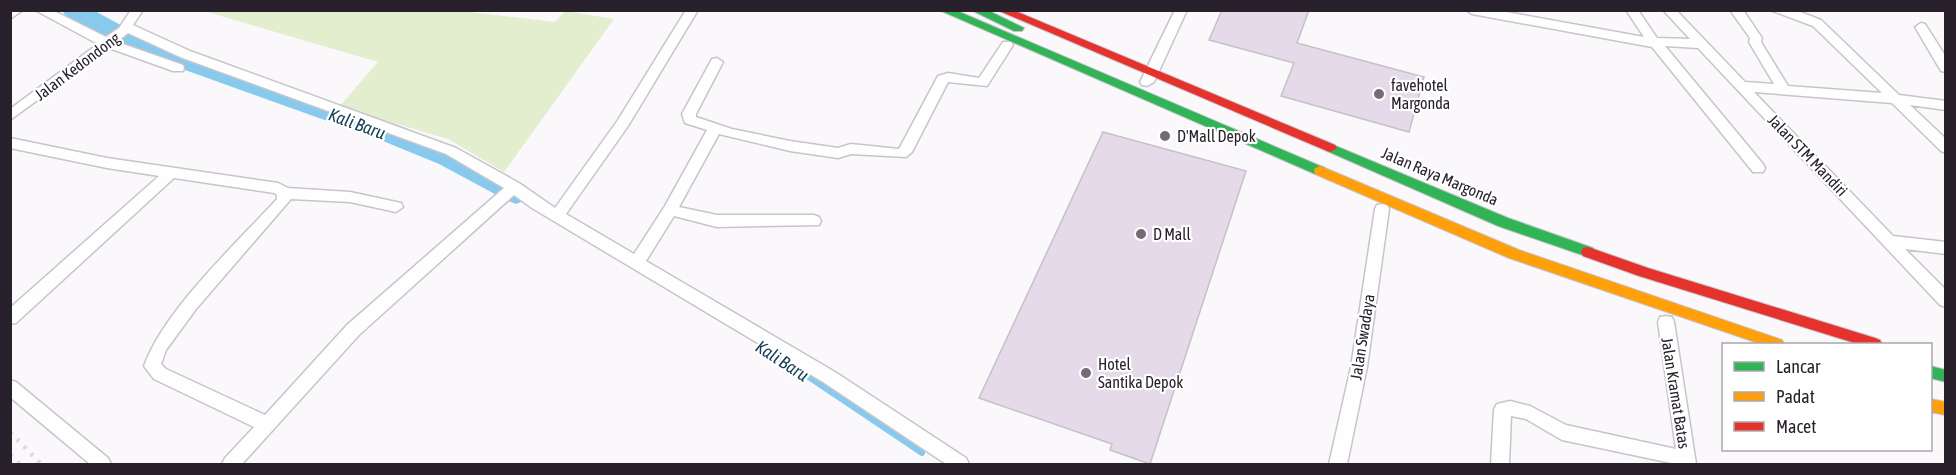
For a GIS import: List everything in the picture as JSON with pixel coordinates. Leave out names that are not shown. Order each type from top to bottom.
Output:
[{"type":"highway","name":"Jalan Raya Margonda","points":[[976,10],[1024,20]]},
{"type":"highway","name":"Jalan Raya Margonda","points":[[1002,10],[1149,77],[1643,284],[1828,343]]},
{"type":"highway","points":[[938,12],[1512,259],[1588,294]]},
{"type":"highway","points":[[995,35],[1007,45],[1382,209],[1512,259],[1771,343]]},
{"type":"highway","name":"Jalan Raya Margonda","points":[[1520,234],[1858,342]]},
{"type":"highway","points":[[1512,259],[1520,234]]},
{"type":"highway","points":[[1660,320],[1686,328]]},
{"type":"highway","points":[[1932,392],[1941,406]]},
{"type":"street","points":[[10,15],[17,10]]},
{"type":"street","points":[[41,10],[108,42],[178,68]]},
{"type":"street","name":"Jalan Kedondong","points":[[10,116],[124,29],[137,10]]},
{"type":"street","points":[[557,216],[623,123],[692,10]]},
{"type":"street","points":[[1149,77],[1181,10]]},
{"type":"street","points":[[1472,10],[1655,43],[1701,44]]},
{"type":"street","points":[[1632,10],[1655,43],[1758,168]]},
{"type":"street","name":"Jalan STM Mandiri","points":[[1669,10],[1946,301]]},
{"type":"street","points":[[1736,10],[1756,38],[1755,42],[1784,90]]},
{"type":"street","points":[[1776,10],[1798,15],[1816,23],[1946,148]]},
{"type":"street","points":[[1921,27],[1946,68]]},
{"type":"street","points":[[124,29],[185,54],[451,151],[829,377],[960,465]]},
{"type":"street","points":[[717,62],[689,118],[715,128],[790,146],[838,153],[851,149],[901,154],[905,152],[943,79],[948,77],[981,83],[1007,45]]},
{"type":"street","points":[[1740,86],[1896,99],[1946,106]]},
{"type":"street","points":[[637,263],[670,210],[715,128]]},
{"type":"street","points":[[10,143],[107,163],[278,188],[284,193],[350,197],[396,207]]},
{"type":"street","points":[[10,318],[172,172]]},
{"type":"street","points":[[231,465],[353,330],[514,187]]},
{"type":"street","points":[[268,425],[160,374],[152,366],[159,347],[190,305],[284,200],[284,193]]},
{"type":"street","name":"Jalan Swadaya","points":[[1338,465],[1359,366],[1382,209]]},
{"type":"street","points":[[670,210],[717,221],[814,221]]},
{"type":"street","points":[[1890,241],[1946,248]]},
{"type":"street","name":"Jalan Kramat Batas","points":[[1660,320],[1687,462]]},
{"type":"street","points":[[10,387],[102,465]]},
{"type":"street","points":[[1500,465],[1503,409],[1507,408],[1530,413],[1562,432],[1687,462]]},
{"type":"green space","points":[[452,10],[555,22],[565,11],[614,19],[504,172],[448,139],[339,107],[378,62],[204,11]]},
{"type":"building","points":[[1222,10],[1309,10],[1297,43],[1424,77],[1409,132],[1281,96],[1294,63],[1209,40]]},
{"type":"building","points":[[1103,132],[1246,171],[1150,464],[1110,450],[1112,444],[979,398]]},
{"type":"waterway","name":"Kali Baru","points":[[74,10],[130,41],[393,134],[449,157],[516,193]]},
{"type":"waterway","name":"Kali Baru","points":[[764,347],[922,453]]},
{"type":"railway","points":[[10,432],[41,464]]},
{"type":"railway","points":[[10,455],[20,464]]},
{"type":"traffic: fast","points":[[944,10],[1320,171]]},
{"type":"traffic: fast","points":[[976,10],[1018,28]]},
{"type":"traffic: fast","points":[[1331,148],[1503,222],[1588,252]]},
{"type":"traffic: fast","points":[[1932,372],[1946,376]]},
{"type":"traffic: slow","points":[[1320,171],[1514,254],[1774,343]]},
{"type":"traffic: slow","points":[[1932,406],[1946,409]]},
{"type":"traffic: jam","points":[[1002,10],[1331,148]]},
{"type":"traffic: jam","points":[[1588,252],[1644,272],[1872,343]]},
{"type":"place","name":"favehotel Margonda","points":[[1379,94]]},
{"type":"place","name":"D'Mall Depok","points":[[1165,136]]},
{"type":"place","name":"D Mall","points":[[1141,234]]},
{"type":"place","name":"Hotel Santika Depok","points":[[1086,373]]}]
